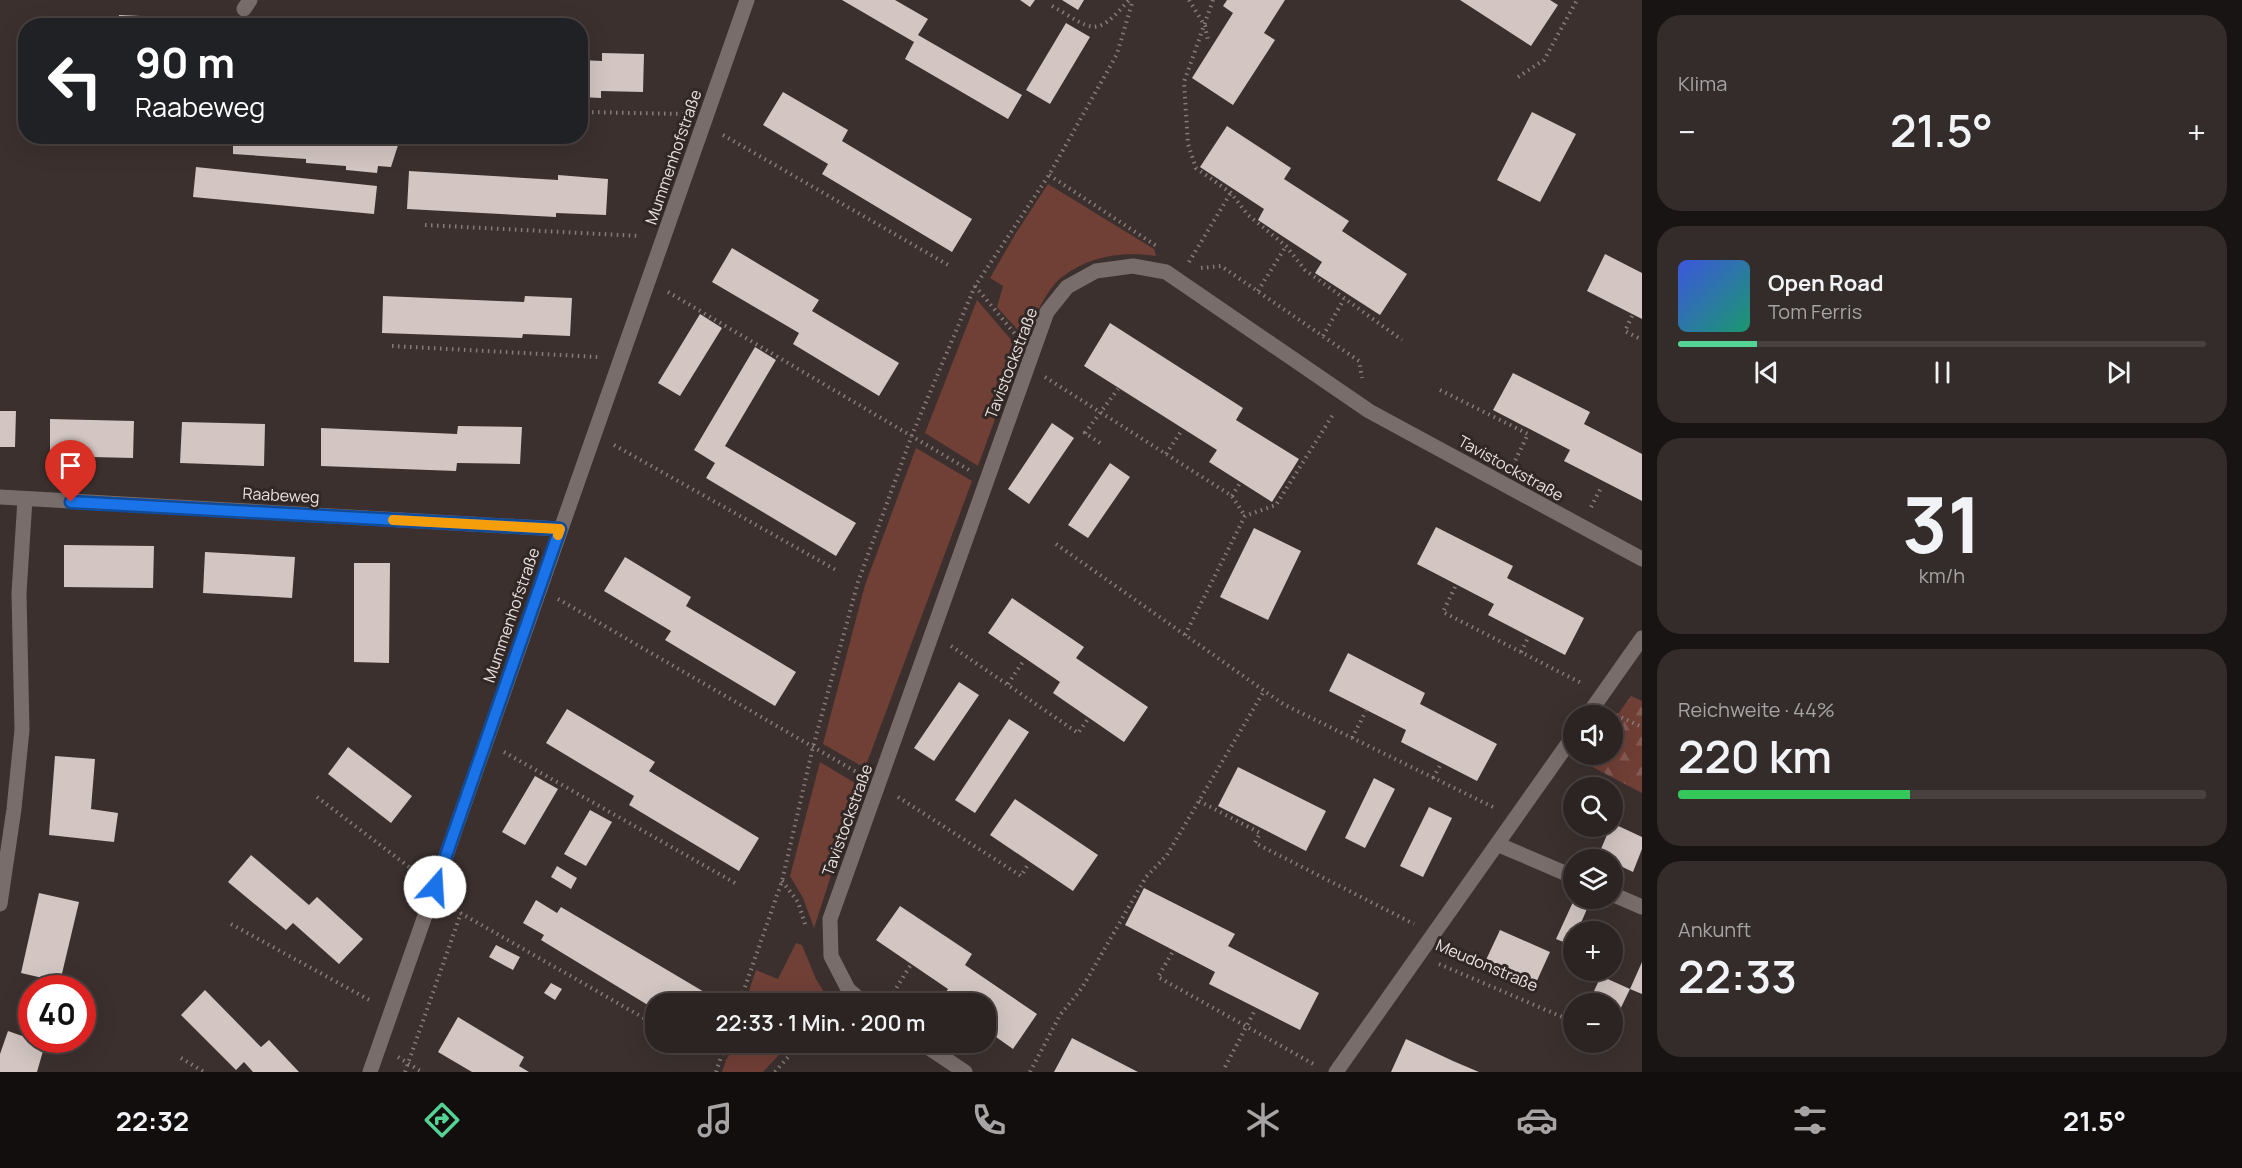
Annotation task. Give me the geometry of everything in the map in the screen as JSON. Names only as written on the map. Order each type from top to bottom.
[{"type":"street","name":"Mummenhofstraße","points":[[370,1072],[747,0]]},
{"type":"street","name":"Tavistockstraße","points":[[853,993],[848,989],[831,956],[830,919],[1047,312],[1067,287],[1096,271],[1133,266],[1166,272],[1369,411],[1642,559]]},
{"type":"street","name":"Raabeweg","points":[[0,498],[560,529]]},
{"type":"street","points":[[0,904],[14,809],[22,730],[19,593],[25,499]]},
{"type":"street","points":[[1595,705],[1642,638]]},
{"type":"street","name":"Meudonstraße","points":[[1336,1072],[1563,751]]},
{"type":"street","points":[[1497,844],[1563,872]]},
{"type":"street","points":[[1623,899],[1642,907]]},
{"type":"street","points":[[936,1053],[965,1072]]},
{"type":"path","points":[[1052,6],[1089,27],[1102,26],[1111,21],[1131,0]]},
{"type":"path","points":[[743,993],[782,880],[813,747],[858,582],[912,435],[975,286],[1049,175],[1118,54],[1131,0]]},
{"type":"path","points":[[1189,0],[1205,26],[1208,41]]},
{"type":"path","points":[[1213,0],[1184,82],[1188,144],[1196,168],[1231,193],[1248,215],[1286,246],[1305,270],[1402,340]]},
{"type":"path","points":[[1518,77],[1544,60],[1576,0]]},
{"type":"path","points":[[588,112],[706,119],[950,266]]},
{"type":"path","points":[[1049,175],[1157,246],[1166,272],[1221,266],[1359,361],[1369,411]]},
{"type":"path","points":[[1184,270],[1231,193]]},
{"type":"path","points":[[425,225],[664,238]]},
{"type":"path","points":[[1258,291],[1286,246]]},
{"type":"path","points":[[650,281],[987,480]]},
{"type":"path","points":[[975,286],[1029,360],[1100,412],[1232,496],[1245,516]]},
{"type":"path","points":[[1323,336],[1344,299]]},
{"type":"path","points":[[1632,316],[1625,331],[1642,340]]},
{"type":"path","points":[[392,346],[622,358]]},
{"type":"path","points":[[1100,443],[1085,433],[1118,389]]},
{"type":"path","points":[[1440,390],[1528,434],[1503,484]]},
{"type":"path","points":[[1185,635],[1245,516],[1276,505],[1345,395]]},
{"type":"path","points":[[1166,454],[1182,430]]},
{"type":"path","points":[[594,434],[836,570]]},
{"type":"path","points":[[1232,496],[1240,483]]},
{"type":"path","points":[[1056,544],[1283,704],[1516,818]]},
{"type":"path","points":[[1455,587],[1443,612],[1521,652],[1595,705]]},
{"type":"path","points":[[539,589],[879,785],[1021,876],[1029,863]]},
{"type":"path","points":[[933,633],[1078,733],[1088,719]]},
{"type":"path","points":[[1521,652],[1528,638]]},
{"type":"path","points":[[1008,684],[1024,660]]},
{"type":"path","points":[[1030,1072],[1060,1015],[1082,988],[1146,877],[1167,855],[1264,691]]},
{"type":"path","points":[[1352,738],[1366,711]]},
{"type":"path","points":[[1623,719],[1642,728]]},
{"type":"path","points":[[486,741],[735,883]]},
{"type":"path","points":[[1433,778],[1441,764]]},
{"type":"path","points":[[317,797],[461,913],[645,1019]]},
{"type":"path","points":[[1199,801],[1260,833],[1255,843],[1434,934]]},
{"type":"path","points":[[782,880],[798,903],[807,931]]},
{"type":"path","points":[[405,1072],[461,913]]},
{"type":"path","points":[[231,924],[391,1012]]},
{"type":"path","points":[[1172,953],[1158,977],[1318,1066]]},
{"type":"path","name":"Meudonstraße","points":[[1419,955],[1563,1017]]},
{"type":"path","points":[[893,993],[910,966]]},
{"type":"path","points":[[1225,1067],[1255,1010]]},
{"type":"path","points":[[716,1072],[722,1053]]},
{"type":"path","points":[[775,1072],[791,1053]]},
{"type":"path","points":[[181,1058],[204,1072]]},
{"type":"green space","points":[[1048,184],[1154,249],[1156,256],[1131,254],[1106,257],[1072,270],[1050,290],[1025,338],[997,307],[1003,286],[990,278]]},
{"type":"green space","points":[[977,300],[1020,350],[978,466],[925,433]]},
{"type":"green space","points":[[916,448],[972,481],[865,768],[823,744],[865,585]]},
{"type":"green space","points":[[1631,696],[1642,701],[1642,793],[1623,783],[1623,777],[1612,777],[1589,765],[1623,765],[1623,707]]},
{"type":"green space","points":[[820,762],[860,786],[814,928],[803,898],[790,876]]},
{"type":"green space","points":[[796,943],[802,945],[825,993],[748,993],[756,970],[778,979]]},
{"type":"green space","points":[[731,1053],[781,1053],[763,1072],[722,1072]]},
{"type":"building","points":[[842,0],[895,0],[928,19],[918,35],[1022,95],[1008,119],[905,59],[914,42]]},
{"type":"building","points":[[1020,0],[1035,0],[1030,7]]},
{"type":"building","points":[[1062,0],[1084,0],[1078,10]]},
{"type":"building","points":[[1227,0],[1285,0],[1264,33],[1275,40],[1233,105],[1192,78],[1233,13],[1223,6]]},
{"type":"building","points":[[1460,0],[1550,0],[1558,5],[1531,46]]},
{"type":"building","points":[[119,15],[185,18],[119,18]]},
{"type":"building","points":[[1066,23],[1090,37],[1050,104],[1026,90]]},
{"type":"building","points":[[602,53],[644,54],[643,92],[601,91],[601,98],[588,97],[588,60],[602,61]]},
{"type":"building","points":[[783,92],[848,130],[842,141],[972,219],[952,252],[822,174],[828,164],[763,125]]},
{"type":"building","points":[[1532,112],[1576,134],[1540,202],[1497,180]]},
{"type":"building","points":[[1227,126],[1291,168],[1284,179],[1349,221],[1342,231],[1407,274],[1380,315],[1315,273],[1322,262],[1258,220],[1264,209],[1200,167]]},
{"type":"building","points":[[233,144],[398,144],[391,167],[378,166],[377,173],[346,170],[346,166],[306,163],[306,159],[233,154]]},
{"type":"building","points":[[196,167],[377,186],[374,214],[193,197]]},
{"type":"building","points":[[409,171],[558,180],[558,175],[608,179],[606,215],[556,213],[556,217],[407,209]]},
{"type":"building","points":[[732,248],[819,300],[812,311],[899,363],[879,396],[793,344],[799,333],[712,282]]},
{"type":"building","points":[[1605,254],[1642,273],[1642,319],[1587,291]]},
{"type":"building","points":[[383,296],[524,302],[525,296],[572,298],[570,336],[523,334],[522,338],[382,333]]},
{"type":"building","points":[[700,314],[722,328],[680,396],[658,383]]},
{"type":"building","points":[[1110,323],[1243,408],[1236,420],[1299,459],[1272,502],[1209,462],[1217,450],[1084,366]]},
{"type":"building","points":[[755,347],[776,360],[725,446],[856,523],[836,556],[706,478],[715,463],[694,450]]},
{"type":"building","points":[[1513,373],[1590,412],[1584,424],[1642,454],[1642,501],[1564,461],[1570,450],[1493,410]]},
{"type":"building","points":[[0,411],[16,411],[15,447],[0,447]]},
{"type":"building","points":[[50,419],[134,421],[133,458],[50,456]]},
{"type":"building","points":[[182,422],[265,424],[264,466],[180,463]]},
{"type":"building","points":[[1052,423],[1074,438],[1029,504],[1008,489]]},
{"type":"building","points":[[458,426],[522,427],[520,464],[457,463],[456,471],[321,466],[321,428],[457,434]]},
{"type":"building","points":[[1110,463],[1130,477],[1088,538],[1068,525]]},
{"type":"building","points":[[1436,527],[1513,566],[1507,578],[1584,618],[1565,655],[1488,615],[1494,604],[1417,564]]},
{"type":"building","points":[[1254,528],[1301,551],[1268,620],[1220,597]]},
{"type":"building","points":[[64,545],[154,546],[153,588],[64,587]]},
{"type":"building","points":[[205,552],[295,557],[292,598],[203,593]]},
{"type":"building","points":[[625,557],[691,597],[686,606],[796,672],[775,706],[665,640],[671,631],[604,591]]},
{"type":"building","points":[[354,563],[390,563],[389,663],[354,662]]},
{"type":"building","points":[[1012,598],[1084,647],[1076,658],[1148,707],[1124,742],[1053,693],[1060,682],[988,633]]},
{"type":"building","points":[[1348,653],[1425,693],[1420,704],[1497,744],[1477,781],[1401,742],[1406,730],[1329,691]]},
{"type":"building","points":[[959,682],[979,695],[934,761],[914,748]]},
{"type":"building","points":[[567,709],[655,762],[649,771],[759,838],[739,871],[629,805],[634,796],[546,743]]},
{"type":"building","points":[[1009,719],[1029,732],[975,813],[955,800]]},
{"type":"building","points":[[348,747],[412,796],[391,823],[328,774]]},
{"type":"building","points":[[55,756],[95,759],[91,809],[118,813],[114,842],[49,835]]},
{"type":"building","points":[[1238,767],[1326,811],[1306,851],[1218,806]]},
{"type":"building","points":[[535,776],[558,789],[525,845],[502,832]]},
{"type":"building","points":[[1374,778],[1395,789],[1365,848],[1345,838]]},
{"type":"building","points":[[1015,799],[1098,855],[1073,891],[990,835]]},
{"type":"building","points":[[1429,807],[1452,818],[1423,877],[1400,866]]},
{"type":"building","points":[[590,810],[612,822],[586,866],[564,854]]},
{"type":"building","points":[[1623,828],[1642,837],[1642,849],[1633,872],[1623,867],[1623,849],[1601,849],[1606,837],[1623,837]]},
{"type":"building","points":[[251,855],[309,905],[317,897],[363,939],[339,964],[293,923],[286,930],[228,882]]},
{"type":"building","points":[[557,866],[577,878],[571,889],[551,877]]},
{"type":"building","points":[[1144,888],[1235,934],[1228,946],[1319,993],[1300,1030],[1209,984],[1215,972],[1125,925]]},
{"type":"building","points":[[39,893],[79,902],[62,975],[21,973]]},
{"type":"building","points":[[536,900],[557,913],[561,907],[706,993],[645,993],[645,1003],[541,940],[544,935],[523,923]]},
{"type":"building","points":[[900,906],[972,954],[965,965],[1037,1014],[1013,1049],[996,1037],[996,993],[945,993],[948,989],[876,940]]},
{"type":"building","points":[[1570,909],[1587,909],[1582,921],[1564,921]]},
{"type":"building","points":[[1563,924],[1563,942],[1556,939]]},
{"type":"building","points":[[1500,930],[1550,952],[1535,985],[1485,962]]},
{"type":"building","points":[[496,945],[520,957],[513,970],[489,957]]},
{"type":"building","points":[[1642,962],[1642,994],[1630,989]]},
{"type":"building","points":[[1599,981],[1612,981],[1630,989],[1623,1003],[1623,993],[1593,993]]},
{"type":"building","points":[[551,983],[562,989],[555,1000],[544,993]]},
{"type":"building","points":[[205,990],[261,1047],[269,1040],[299,1072],[253,1072],[244,1062],[236,1070],[181,1015]]},
{"type":"building","points":[[458,1017],[524,1057],[519,1066],[529,1072],[472,1072],[438,1052]]},
{"type":"building","points":[[8,1031],[18,1035],[18,1053],[42,1053],[37,1072],[0,1072],[0,1054]]},
{"type":"building","points":[[1072,1038],[1138,1072],[1054,1072]]},
{"type":"building","points":[[1406,1039],[1453,1061],[1479,1072],[1391,1072]]},
{"type":"slow traffic","points":[[393,520],[560,529],[558,535]]},
{"type":"route","points":[[71,502],[560,529],[435,887]]}]
